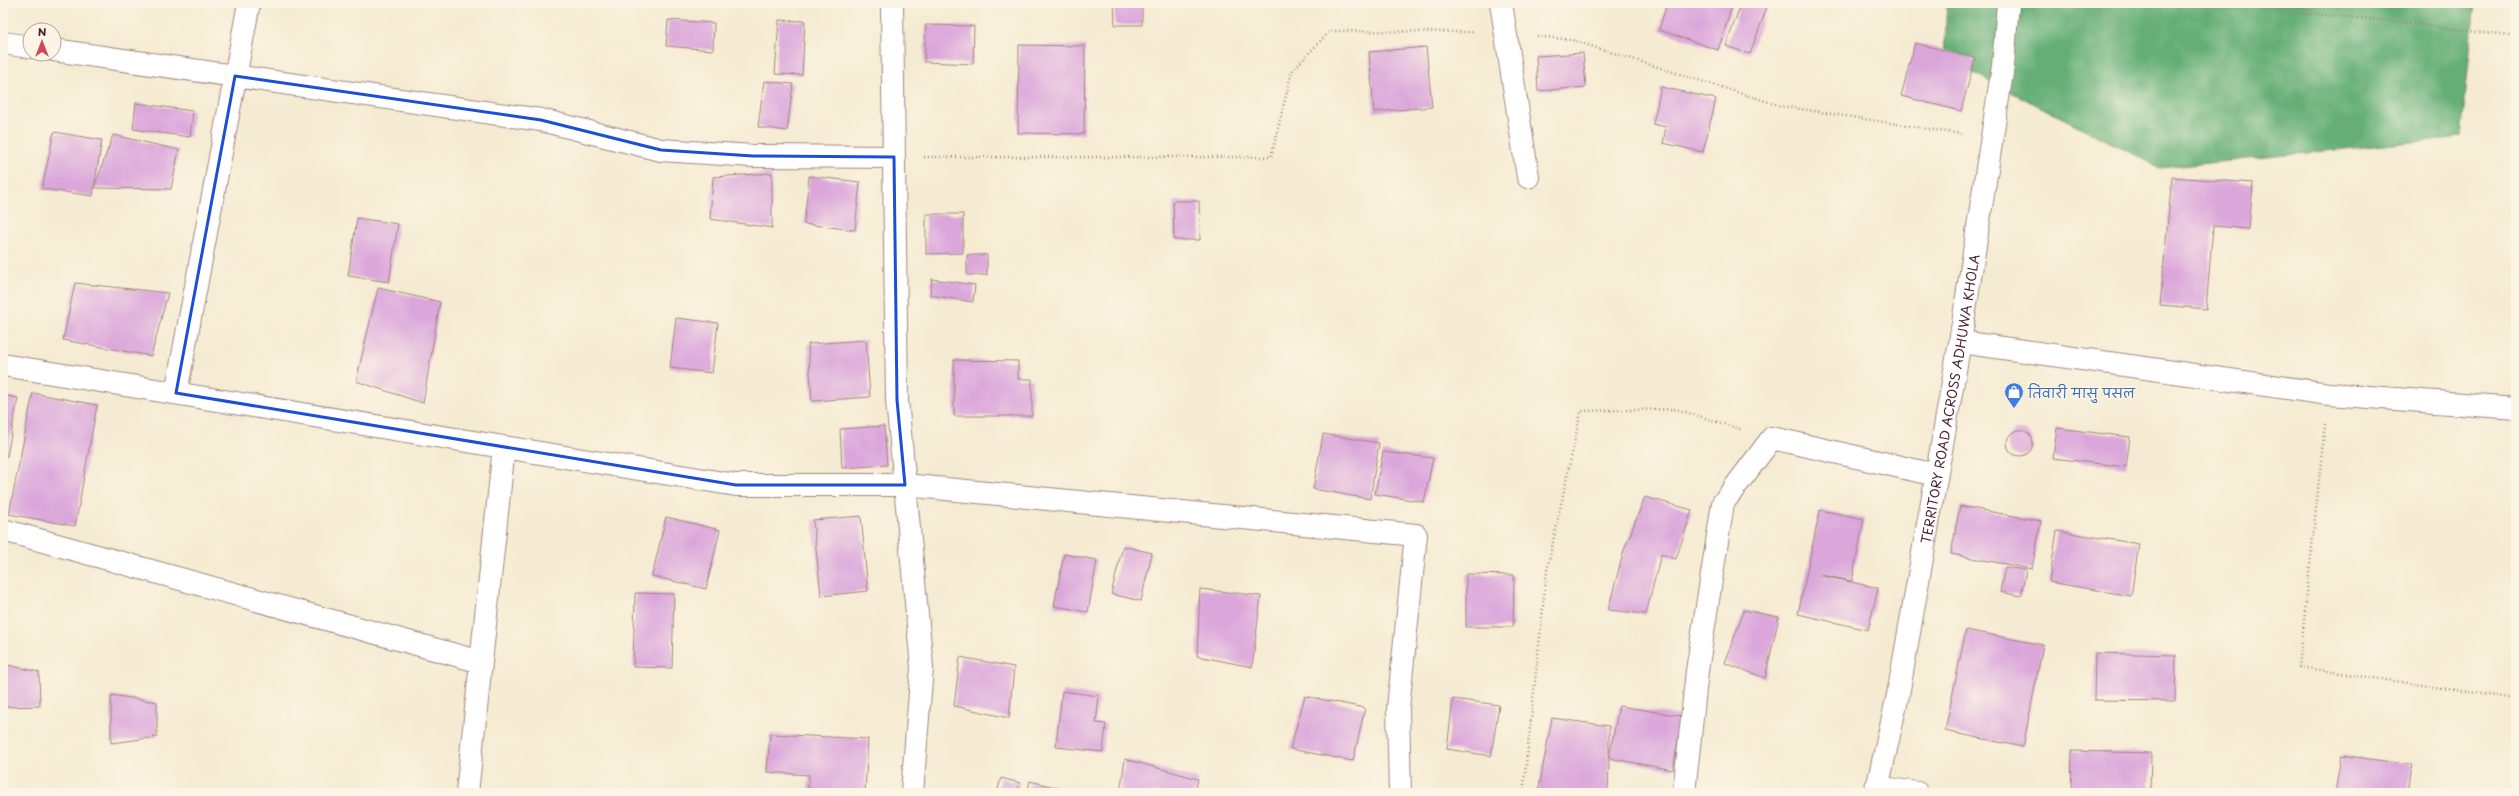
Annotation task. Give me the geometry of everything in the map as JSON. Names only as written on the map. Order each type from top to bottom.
[{"type":"street","points":[[176,393],[249,3]]},
{"type":"street","points":[[892,3],[897,400],[922,666],[912,793]]},
{"type":"street","points":[[1501,3],[1528,176]]},
{"type":"street","name":"TERRITORY ROAD ACROSS ADHUWA KHOLA","points":[[1876,790],[1898,695],[1960,342],[2003,66],[2008,3]]},
{"type":"street","points":[[3,43],[22,46]]},
{"type":"street","points":[[62,51],[541,120],[661,150],[753,156],[894,157]]},
{"type":"street","points":[[1960,342],[2329,394],[2516,408]]},
{"type":"street","points":[[3,365],[736,485],[904,485],[1416,534],[1398,708],[1400,793]]},
{"type":"street","points":[[1684,793],[1697,671],[1724,503],[1772,438],[1936,475]]},
{"type":"street","points":[[467,793],[504,447]]},
{"type":"street","points":[[3,530],[481,662]]},
{"type":"street","points":[[1876,790],[1917,793]]},
{"type":"path","points":[[2186,3],[2393,21],[2516,38]]},
{"type":"path","points":[[894,157],[1271,157],[1292,71],[1330,31],[1506,32],[1572,40],[1781,106],[1991,139]]},
{"type":"path","points":[[2329,394],[2299,667],[2516,699]]},
{"type":"path","points":[[1523,793],[1547,570],[1581,411],[1676,409],[1772,438]]},
{"type":"highlighted area","points":[[235,76],[541,120],[661,150],[753,156],[894,157],[897,400],[905,485],[736,485],[176,393]]},
{"type":"green space","points":[[1947,3],[2475,3],[2461,137],[2161,168],[1944,58]]},
{"type":"building","points":[[1114,3],[1142,3],[1142,25],[1115,25]]},
{"type":"building","points":[[1667,3],[1733,3],[1718,50],[1659,30]]},
{"type":"building","points":[[1741,3],[1754,3],[1767,7],[1750,54],[1726,46]]},
{"type":"building","points":[[668,20],[714,23],[713,50],[666,46]]},
{"type":"building","points":[[779,20],[805,21],[802,75],[775,74]]},
{"type":"building","points":[[926,25],[974,26],[973,64],[924,62]]},
{"type":"building","points":[[1915,43],[1975,58],[1961,111],[1901,96]]},
{"type":"building","points":[[1019,45],[1085,46],[1084,134],[1018,133]]},
{"type":"building","points":[[1426,47],[1432,107],[1374,112],[1369,52]]},
{"type":"building","points":[[1583,53],[1586,87],[1538,91],[1536,56]]},
{"type":"building","points":[[764,81],[793,84],[787,131],[758,127]]},
{"type":"building","points":[[1661,87],[1716,99],[1703,152],[1663,143],[1666,127],[1653,124]]},
{"type":"building","points":[[136,103],[193,111],[190,137],[133,129]]},
{"type":"building","points":[[54,132],[102,140],[93,196],[42,189]]},
{"type":"building","points":[[113,135],[179,150],[171,189],[94,188]]},
{"type":"building","points":[[772,173],[772,228],[710,219],[713,177]]},
{"type":"building","points":[[809,176],[860,182],[855,230],[804,224]]},
{"type":"building","points":[[2172,177],[2253,183],[2249,229],[2213,226],[2206,309],[2160,305]]},
{"type":"building","points":[[1173,201],[1199,201],[1200,240],[1174,240]]},
{"type":"building","points":[[926,214],[963,214],[963,253],[926,254]]},
{"type":"building","points":[[357,218],[398,224],[389,282],[348,276]]},
{"type":"building","points":[[967,255],[987,255],[987,275],[967,275]]},
{"type":"building","points":[[932,279],[975,285],[973,302],[930,295]]},
{"type":"building","points":[[75,283],[168,293],[151,356],[63,340]]},
{"type":"building","points":[[378,288],[440,302],[423,403],[356,381]]},
{"type":"building","points":[[676,318],[718,323],[712,373],[670,368]]},
{"type":"building","points":[[866,340],[870,397],[812,401],[808,344]]},
{"type":"building","points":[[954,360],[1018,361],[1018,379],[1032,379],[1032,416],[954,416]]},
{"type":"building","points":[[33,393],[97,405],[75,526],[9,514]]},
{"type":"building","points":[[3,395],[18,398],[7,456],[3,455]]},
{"type":"building","points":[[884,426],[887,465],[842,468],[840,429]]},
{"type":"building","points":[[2057,428],[2130,437],[2126,467],[2053,458]]},
{"type":"building","points":[[2020,430],[2029,434],[2033,443],[2029,452],[2020,456],[2011,452],[2007,443],[2011,434]]},
{"type":"building","points":[[1323,434],[1379,443],[1370,499],[1313,489]]},
{"type":"building","points":[[1383,452],[1433,458],[1424,502],[1375,494]]},
{"type":"building","points":[[1645,497],[1692,510],[1676,559],[1661,554],[1646,614],[1608,610],[1624,550]]},
{"type":"building","points":[[1960,506],[2041,521],[2032,569],[1951,554]]},
{"type":"building","points":[[1820,510],[1864,519],[1852,581],[1820,575],[1878,588],[1868,630],[1798,614]]},
{"type":"building","points":[[861,516],[868,591],[821,596],[813,520]]},
{"type":"building","points":[[666,517],[720,530],[706,589],[652,576]]},
{"type":"building","points":[[2057,531],[2139,544],[2131,596],[2049,582]]},
{"type":"building","points":[[1123,546],[1152,553],[1141,601],[1111,594]]},
{"type":"building","points":[[1064,554],[1097,560],[1088,612],[1054,606]]},
{"type":"building","points":[[2005,567],[2026,570],[2021,596],[2000,592]]},
{"type":"building","points":[[1466,574],[1514,575],[1513,627],[1466,627]]},
{"type":"building","points":[[1200,589],[1261,596],[1252,667],[1197,656]]},
{"type":"building","points":[[635,593],[674,594],[672,668],[633,667]]},
{"type":"building","points":[[1744,610],[1779,617],[1765,678],[1725,663]]},
{"type":"building","points":[[1966,630],[2043,645],[2023,747],[1945,731]]},
{"type":"building","points":[[2095,653],[2176,655],[2175,701],[2094,700]]},
{"type":"building","points":[[960,657],[1014,667],[1009,718],[954,706]]},
{"type":"building","points":[[3,664],[39,672],[40,706],[3,707]]},
{"type":"building","points":[[1062,691],[1099,696],[1096,723],[1106,724],[1103,752],[1056,747]]},
{"type":"building","points":[[111,695],[157,702],[157,737],[111,743]]},
{"type":"building","points":[[1305,696],[1365,708],[1353,761],[1290,749]]},
{"type":"building","points":[[1453,699],[1499,705],[1491,756],[1447,749]]},
{"type":"building","points":[[1619,706],[1682,716],[1673,770],[1609,758]]},
{"type":"building","points":[[1552,718],[1609,726],[1608,793],[1538,793]]},
{"type":"building","points":[[770,734],[868,739],[865,793],[808,793],[809,775],[767,772]]},
{"type":"building","points":[[2072,751],[2151,753],[2150,793],[2071,793]]},
{"type":"building","points":[[2341,755],[2412,765],[2408,793],[2335,793]]},
{"type":"building","points":[[1125,759],[1198,779],[1195,793],[1120,793]]},
{"type":"building","points":[[1001,778],[1020,783],[1017,793],[997,793]]},
{"type":"building","points":[[1030,781],[1075,792],[1075,793],[1027,793]]},
{"type":"building","points":[[2512,784],[2516,784],[2516,793],[2511,793]]},
{"type":"place","name":"तिवारी मासु पसल","points":[[2014,409]]}]
